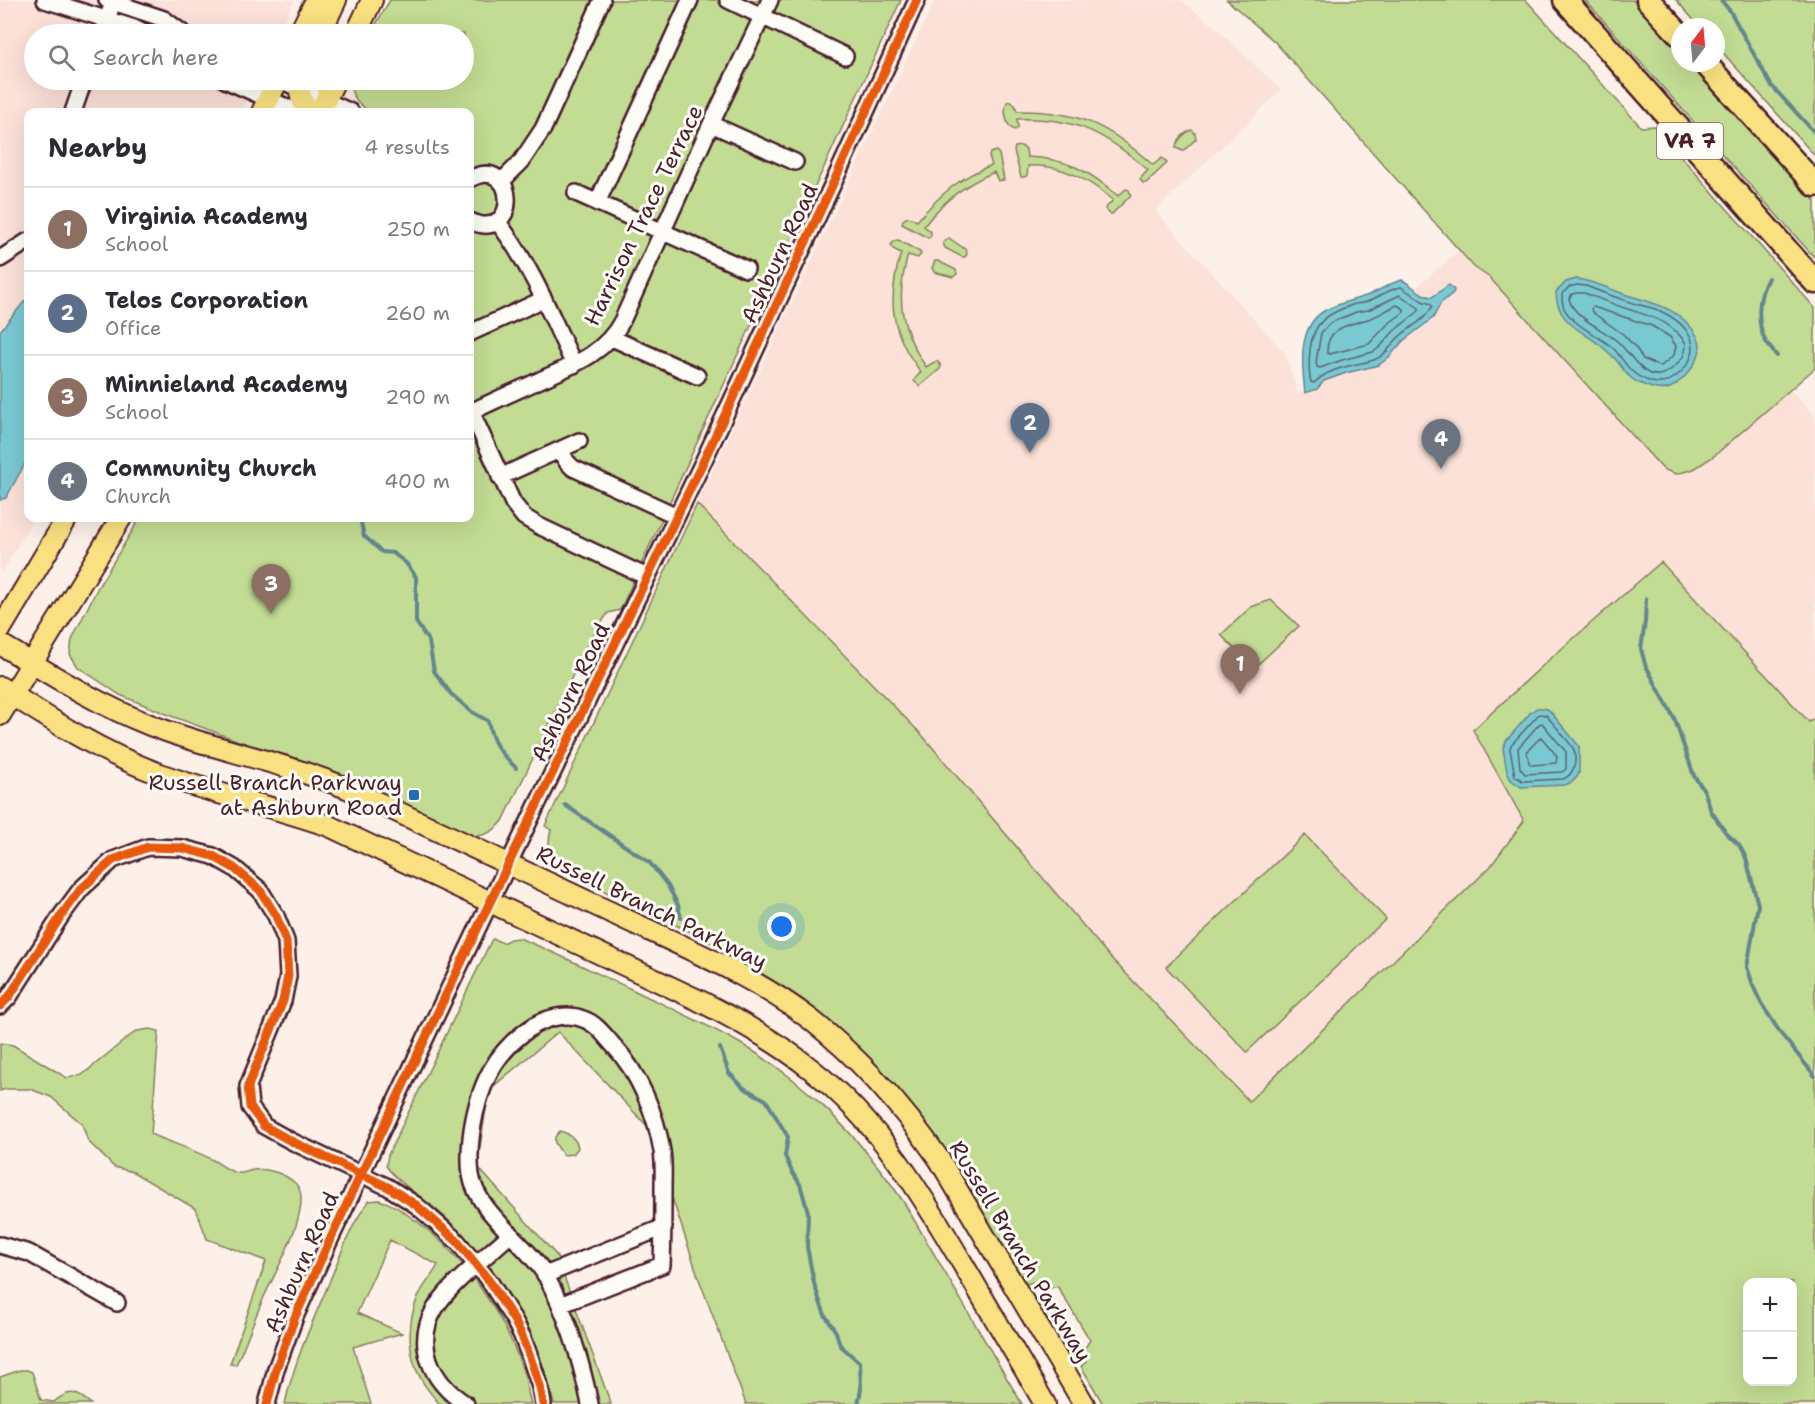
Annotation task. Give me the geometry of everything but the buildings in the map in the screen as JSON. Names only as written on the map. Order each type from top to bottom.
[{"type":"highway","name":"VA 7","points":[[1564,0],[1815,282]]},
{"type":"highway","points":[[1648,0],[1671,25]]},
{"type":"highway","name":"VA 7","points":[[1713,72],[1815,185]]},
{"type":"main road","points":[[304,24],[316,0]]},
{"type":"main road","points":[[325,24],[336,0]]},
{"type":"main road","points":[[361,24],[372,0]]},
{"type":"main road","points":[[265,106],[274,90]]},
{"type":"main road","points":[[301,90],[302,103],[306,108]]},
{"type":"main road","points":[[323,106],[330,90]]},
{"type":"main road","points":[[0,630],[65,522]]},
{"type":"main road","points":[[0,715],[6,691],[33,664],[119,522]]},
{"type":"main road","name":"Russell Branch Parkway","points":[[0,644],[111,707],[148,724],[185,738],[299,771],[347,788],[736,973],[809,1018],[852,1054],[891,1095],[939,1159],[1084,1404]]},
{"type":"main road","points":[[6,691],[76,736],[158,774],[294,813],[329,826],[707,1004],[753,1029],[813,1070],[842,1096],[902,1164],[1045,1404]]},
{"type":"street","points":[[45,0],[122,24]]},
{"type":"street","points":[[501,182],[521,162],[543,129],[602,0]]},
{"type":"street","points":[[597,203],[690,0]]},
{"type":"street","points":[[728,0],[761,18],[845,56]]},
{"type":"street","name":"Harrison Trace Terrace","points":[[474,408],[574,365],[597,352],[612,338],[622,321],[770,0]]},
{"type":"street","name":"Ashburn Road","points":[[267,1404],[276,1369],[295,1317],[508,864],[677,516],[917,0]]},
{"type":"street","points":[[105,24],[112,1],[164,19],[171,24]]},
{"type":"street","points":[[74,108],[80,90]]},
{"type":"street","points":[[240,90],[265,106]]},
{"type":"street","points":[[306,90],[323,106]]},
{"type":"street","points":[[711,124],[795,162]]},
{"type":"street","points":[[474,177],[484,175],[496,178],[507,192],[508,204],[497,221],[482,225],[474,222]]},
{"type":"street","points":[[576,193],[746,270]]},
{"type":"street","points":[[497,221],[520,253],[574,365]]},
{"type":"street","points":[[0,259],[24,244]]},
{"type":"street","points":[[474,331],[544,299]]},
{"type":"street","points":[[612,338],[696,376]]},
{"type":"street","points":[[474,419],[513,504],[531,522],[647,577]]},
{"type":"street","points":[[500,477],[579,441]]},
{"type":"street","points":[[560,450],[573,468],[677,516]]},
{"type":"street","points":[[0,1006],[9,997],[81,889],[113,860],[148,847],[182,848],[213,856],[234,868],[260,890],[276,916],[286,941],[288,976],[283,1001],[248,1086],[250,1107],[264,1126],[388,1186],[416,1205],[457,1241],[502,1300],[522,1336],[540,1387],[542,1404]]},
{"type":"street","points":[[560,1305],[662,1265],[664,1227],[662,1151],[645,1095],[618,1050],[596,1026],[583,1018],[562,1016],[541,1022],[517,1039],[487,1076],[477,1104],[470,1155],[471,1176],[476,1192],[486,1207],[545,1275],[576,1344],[590,1404]]},
{"type":"street","points":[[545,1275],[664,1227]]},
{"type":"street","points":[[466,1404],[456,1398],[436,1377],[427,1354],[426,1337],[429,1321],[436,1305],[446,1292],[511,1234]]},
{"type":"street","points":[[0,1245],[29,1253],[117,1303]]},
{"type":"shaded area","points":[[0,0],[294,0],[283,24],[24,24],[24,90],[252,90],[244,108],[24,108],[24,522],[31,522],[6,566],[0,572]]},
{"type":"shaded area","points":[[935,0],[1180,0],[1213,25],[1281,90],[1155,211],[1285,353],[1298,395],[1460,250],[1474,267],[1490,278],[1663,469],[1694,469],[1714,456],[1790,389],[1815,415],[1815,718],[1810,723],[1660,563],[1473,730],[1524,821],[1489,867],[1249,1102],[1109,956],[922,735],[697,504]]},
{"type":"green space","points":[[390,0],[901,0],[620,610],[608,613],[589,641],[503,821],[492,831],[480,836],[470,836],[269,752],[120,695],[78,667],[70,654],[72,639],[98,587],[138,522],[474,522],[474,108],[365,108],[355,99],[351,90],[474,90],[474,24],[376,24]]},
{"type":"green space","points":[[1227,0],[1526,0],[1641,127],[1654,126],[1815,308],[1815,368],[1714,456],[1694,469],[1676,474],[1663,469],[1490,278],[1474,267],[1275,42]]},
{"type":"green space","points":[[1585,0],[1633,0],[1671,42],[1671,72],[1698,72],[1815,201],[1815,258]]},
{"type":"green space","points":[[1676,0],[1815,0],[1815,156],[1725,55],[1725,18],[1692,18]]},
{"type":"green space","points":[[1010,101],[1015,105],[1017,111],[1058,113],[1091,123],[1121,140],[1153,165],[1162,158],[1167,163],[1146,183],[1143,183],[1140,179],[1148,170],[1118,146],[1088,130],[1056,121],[1038,119],[1017,119],[1018,128],[1012,129],[1005,114],[1007,102]]},
{"type":"green space","points":[[1192,130],[1196,139],[1183,151],[1176,148],[1181,137]]},
{"type":"green space","points":[[1021,146],[1026,149],[1027,157],[1066,163],[1087,173],[1118,196],[1126,189],[1131,195],[1110,214],[1105,209],[1113,200],[1074,174],[1052,168],[1028,166],[1027,176],[1021,177],[1014,151],[1015,147]]},
{"type":"green space","points":[[996,151],[999,154],[1004,180],[998,181],[994,172],[955,194],[924,226],[931,232],[928,238],[902,224],[907,218],[917,221],[960,181],[992,165],[989,156],[990,153]]},
{"type":"green space","points":[[949,238],[966,250],[965,257],[945,248],[943,243]]},
{"type":"green space","points":[[898,240],[921,254],[918,258],[908,255],[904,271],[901,300],[906,327],[926,367],[936,361],[941,366],[920,386],[914,380],[921,372],[903,344],[894,316],[894,286],[901,253],[893,249],[891,245]]},
{"type":"green space","points":[[935,261],[956,270],[957,274],[953,277],[934,272],[932,268]]},
{"type":"green space","points":[[697,504],[922,735],[1109,956],[1249,1101],[1490,867],[1524,821],[1473,730],[1661,562],[1809,722],[1815,718],[1815,1404],[1103,1404],[1081,1366],[1086,1362],[1083,1351],[1090,1340],[1057,1286],[1044,1289],[1032,1282],[1024,1285],[935,1137],[895,1086],[854,1044],[760,975],[707,940],[556,868],[559,863],[549,844],[551,830],[545,826]]},
{"type":"green space","points":[[1271,600],[1299,626],[1254,668],[1221,635],[1251,607]]},
{"type":"green space","points":[[1305,835],[1386,919],[1247,1052],[1166,967]]},
{"type":"green space","points":[[519,938],[727,1036],[788,1075],[831,1113],[887,1178],[903,1201],[1022,1404],[746,1404],[699,1279],[649,1128],[558,1032],[489,1090],[477,1166],[556,1255],[611,1404],[554,1404],[533,1338],[497,1277],[467,1240],[438,1210],[399,1180],[386,1166],[388,1155],[491,941],[493,939],[503,943]]},
{"type":"green space","points":[[150,1029],[159,1031],[151,1134],[204,1155],[235,1173],[258,1170],[281,1174],[291,1179],[300,1192],[301,1205],[291,1239],[260,1305],[236,1365],[230,1364],[266,1261],[207,1239],[196,1209],[133,1172],[114,1167],[88,1141],[82,1124],[51,1097],[30,1089],[0,1091],[0,1043],[13,1045],[67,1078],[82,1075],[137,1031]]},
{"type":"green space","points":[[560,1131],[569,1135],[576,1142],[578,1148],[573,1154],[563,1155],[555,1143],[555,1137]]},
{"type":"green space","points":[[379,1200],[390,1204],[419,1223],[451,1252],[481,1288],[514,1348],[531,1404],[440,1404],[438,1402],[424,1385],[416,1370],[411,1349],[410,1328],[418,1297],[438,1265],[390,1240],[357,1313],[402,1333],[353,1347],[371,1404],[285,1404],[304,1343],[346,1241],[369,1201]]},
{"type":"green space","points":[[20,1370],[32,1372],[41,1400],[54,1402],[72,1393],[81,1396],[91,1404],[0,1404],[0,1377]]},
{"type":"water","points":[[1576,279],[1655,304],[1683,319],[1700,343],[1697,358],[1688,373],[1676,384],[1666,389],[1651,387],[1632,379],[1611,355],[1571,324],[1560,311],[1556,292],[1566,282]]},
{"type":"water","points":[[1402,280],[1432,297],[1449,285],[1454,290],[1441,303],[1433,318],[1403,341],[1379,365],[1324,381],[1317,389],[1305,393],[1303,348],[1309,327],[1315,318],[1333,306],[1368,295]]},
{"type":"water","points":[[24,302],[24,465],[6,498],[0,500],[0,331]]},
{"type":"water","points":[[1537,708],[1549,710],[1579,746],[1579,773],[1572,782],[1565,785],[1521,787],[1511,780],[1507,772],[1503,748],[1506,741]]},
{"type":"waterway","points":[[1721,0],[1730,11],[1771,85],[1815,133]]},
{"type":"waterway","points":[[1768,278],[1760,301],[1759,317],[1765,340],[1777,356]]},
{"type":"waterway","points":[[361,522],[364,536],[382,552],[393,553],[406,563],[416,577],[416,622],[429,642],[434,671],[451,694],[472,712],[488,721],[497,747],[516,768]]},
{"type":"waterway","points":[[1646,599],[1641,649],[1645,664],[1675,720],[1694,776],[1704,790],[1711,811],[1726,833],[1739,845],[1746,858],[1758,905],[1747,967],[1754,988],[1781,1034],[1815,1076]]},
{"type":"waterway","points":[[565,805],[650,863],[668,886],[678,905],[681,918]]},
{"type":"waterway","points":[[720,1048],[729,1073],[744,1088],[766,1100],[788,1137],[785,1156],[800,1184],[808,1212],[807,1247],[819,1299],[840,1345],[860,1363],[861,1389],[858,1404]]},
{"type":"cycle path","points":[[267,1404],[276,1369],[295,1317],[328,1244],[490,902],[704,460],[917,0]]},
{"type":"cycle path","points":[[0,1006],[9,997],[81,889],[113,860],[148,847],[182,848],[213,856],[234,868],[260,890],[276,916],[286,941],[288,976],[283,1001],[248,1086],[250,1107],[264,1126],[388,1187],[416,1205],[457,1241],[490,1282],[514,1320],[531,1360],[543,1404]]},
{"type":"place","name":"Telos Corporation","points":[[1030,453]]},
{"type":"place","name":"Community Church","points":[[1441,469]]},
{"type":"place","name":"Minnieland Academy","points":[[271,614]]},
{"type":"place","name":"Virginia Academy","points":[[1240,694]]},
{"type":"place","name":"Russell Branch Parkway at Ashburn Road","points":[[414,795]]}]
